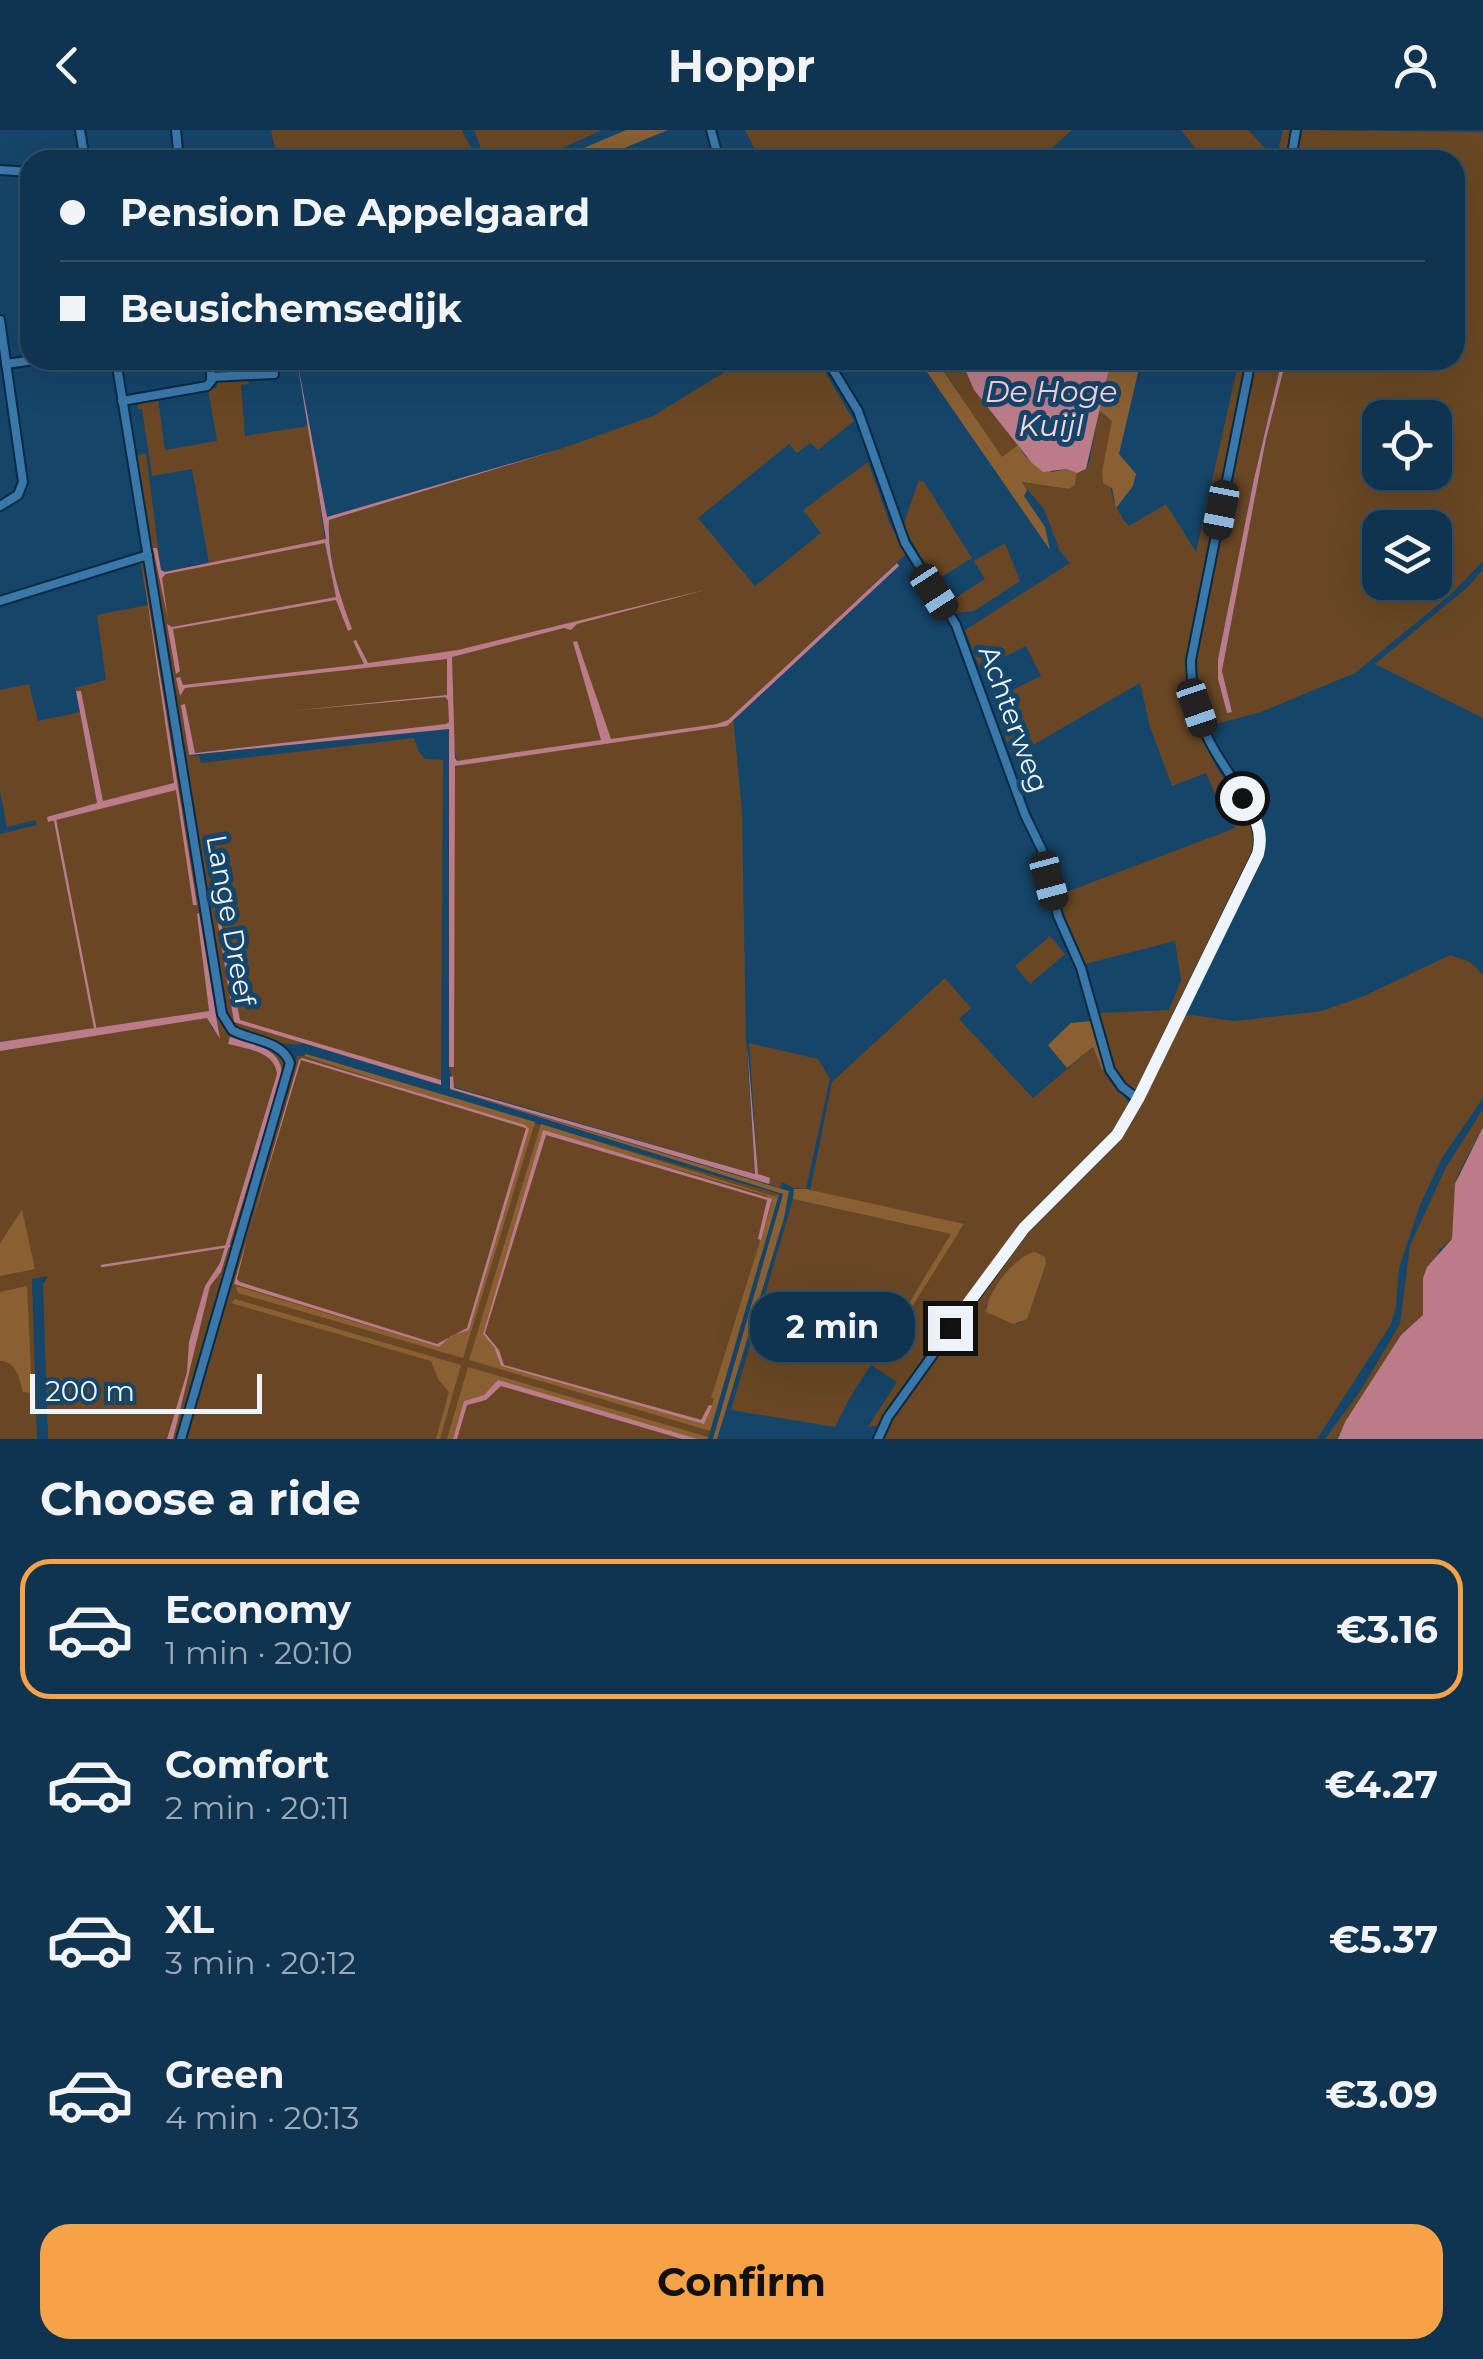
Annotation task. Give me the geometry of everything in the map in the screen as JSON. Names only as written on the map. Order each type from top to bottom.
[{"type":"street","points":[[0,320],[23,482],[18,495],[0,506]]},
{"type":"street","points":[[6,364],[20,362]]},
{"type":"street","name":"Lange Dreef","points":[[117,370],[222,1014],[232,1030],[279,1046],[290,1063],[181,1439]]},
{"type":"street","points":[[122,401],[207,386],[210,370]]},
{"type":"street","name":"Achterweg","points":[[833,370],[858,410],[905,543],[956,625],[1025,815],[1042,850],[1058,916],[1080,968],[1110,1070],[1122,1088],[1138,1099]]},
{"type":"street","points":[[878,1439],[888,1417],[1014,1242],[1117,1135],[1260,844],[1257,820],[1222,767],[1206,734],[1191,680],[1191,660],[1249,370]]},
{"type":"street","points":[[211,377],[274,374]]},
{"type":"street","points":[[0,601],[148,555]]},
{"type":"shaded area","points":[[271,130],[462,130],[472,150],[276,150]]},
{"type":"shaded area","points":[[474,130],[602,130],[558,150],[481,150]]},
{"type":"shaded area","points":[[626,130],[668,130],[619,150],[579,150]]},
{"type":"shaded area","points":[[745,130],[1072,130],[1049,150],[755,150]]},
{"type":"shaded area","points":[[1181,130],[1248,130],[1267,150],[1197,150]]},
{"type":"shaded area","points":[[1283,130],[1292,130],[1289,150],[1278,150]]},
{"type":"shaded area","points":[[1299,130],[1483,132],[1483,561],[1452,593],[1452,510],[1362,510],[1362,600],[1444,600],[1355,673],[1261,712],[1205,727],[1191,670],[1252,370],[1280,370],[1218,659],[1218,679],[1227,713],[1232,711],[1222,671],[1266,439],[1283,370],[1465,370],[1465,150],[1296,150]]},
{"type":"shaded area","points":[[728,370],[824,370],[854,421],[818,450],[810,443],[797,453],[789,444],[698,518],[755,586],[821,533],[803,510],[868,462],[890,524],[906,554],[733,716],[742,811],[746,1039],[755,1174],[454,1087],[449,1067],[453,1067],[451,825],[454,768],[470,760],[457,761],[450,724],[195,753],[182,705],[189,756],[199,756],[201,763],[414,738],[425,759],[443,760],[441,1080],[269,1030],[304,1044],[271,1041],[231,1021],[225,1013],[135,456],[146,453],[163,572],[209,563],[192,469],[152,476],[142,409],[138,409],[137,403],[158,399],[165,450],[217,441],[208,389],[216,388],[218,381],[248,379],[249,384],[241,385],[245,436],[309,426],[326,547],[348,631],[351,628],[332,561],[329,520],[653,416]]},
{"type":"shaded area","points":[[926,370],[943,370],[1002,457],[1018,445],[1026,457],[1052,472],[1066,469],[1077,473],[1075,485],[1069,489],[1022,482],[1027,490],[1024,496],[1045,527],[1050,550]]},
{"type":"shaded area","points":[[943,370],[965,370],[974,390],[1018,445],[1002,458]]},
{"type":"shaded area","points":[[1109,370],[1139,370],[1119,454],[1136,474],[1133,486],[1116,508],[1112,488],[1103,483],[1102,472],[1112,421],[1099,410]]},
{"type":"shaded area","points":[[1237,370],[1247,370],[1189,640],[1188,676],[1205,744],[1248,816],[1258,845],[1139,1090],[1120,1081],[1114,1072],[1098,1013],[1169,1010],[1181,980],[1175,941],[1085,964],[1056,896],[1235,828],[1229,811],[1221,807],[1206,773],[1172,786],[1150,727],[1140,683],[1012,757],[992,700],[1041,676],[1026,646],[980,669],[965,630],[1070,563],[1060,551],[1044,509],[1021,482],[1069,489],[1075,485],[1077,473],[1089,463],[1099,410],[1113,421],[1109,477],[1121,516],[1129,526],[1166,504],[1196,552]]},
{"type":"shaded area","points":[[919,480],[924,482],[972,558],[935,581],[903,526]]},
{"type":"shaded area","points":[[1005,543],[1020,581],[974,611],[956,613],[949,602],[985,579],[974,561]]},
{"type":"shaded area","points":[[145,559],[217,1015],[233,1033],[271,1048],[288,1062],[218,1309],[297,1056],[304,1056],[779,1194],[708,1439],[48,1439],[43,1284],[48,1276],[32,1279],[37,1439],[0,1439],[0,1051],[188,1019],[208,1018],[212,1029],[219,1031],[198,913],[209,1011],[0,1042],[0,834],[37,825],[36,820],[7,827],[0,791],[0,690],[29,684],[38,721],[80,712],[97,803],[48,817],[174,783],[103,802],[81,691],[75,688],[106,680],[97,615],[148,605],[140,560]]},
{"type":"shaded area","points":[[1483,569],[1483,718],[1375,664],[1469,586]]},
{"type":"shaded area","points":[[1050,936],[1065,954],[1030,984],[1015,966]]},
{"type":"shaded area","points":[[1450,955],[1470,962],[1483,975],[1483,1098],[1442,1158],[1420,1205],[1399,1268],[1391,1324],[1317,1439],[883,1439],[898,1408],[1035,1223],[1097,1164],[1123,1133],[1183,1017],[1234,1021],[1322,1011],[1364,996]],"holes":[[[1020,1258],[1046,1264],[1028,1315],[1018,1324],[992,1315],[985,1307]]]},
{"type":"shaded area","points":[[945,978],[971,1008],[959,1019],[1033,1098],[1093,1047],[1102,1070],[1108,1069],[1131,1107],[1116,1131],[1048,1200],[881,1425],[868,1427],[897,1382],[871,1365],[835,1427],[731,1410],[793,1199],[952,1234],[901,1315],[964,1225],[810,1191],[832,1082]]},
{"type":"shaded area","points":[[1091,1021],[1108,1069],[1102,1070],[1093,1047],[1067,1068],[1048,1045],[1071,1023]]},
{"type":"shaded area","points":[[749,1043],[818,1059],[830,1079],[806,1189],[782,1182],[780,1188],[769,1184],[769,1178],[758,1175]]},
{"type":"shaded area","points":[[306,1054],[535,1122],[463,1358],[238,1293],[236,1286],[439,1347],[451,1336],[469,1330],[528,1129]]},
{"type":"shaded area","points":[[450,1089],[789,1191],[717,1439],[713,1439],[783,1194]]},
{"type":"shaded area","points":[[1483,1109],[1483,1127],[1458,1175],[1452,1239],[1439,1250],[1423,1315],[1401,1335],[1338,1439],[1325,1439],[1361,1390],[1400,1324],[1410,1246],[1445,1169]]},
{"type":"shaded area","points":[[541,1124],[776,1197],[779,1194],[710,1431],[469,1360]],"holes":[[[543,1131],[766,1195],[772,1203],[712,1405],[703,1420],[501,1366],[494,1347],[483,1334]]]},
{"type":"shaded area","points":[[794,1189],[964,1224],[905,1318],[901,1316],[951,1234],[793,1199]]},
{"type":"shaded area","points":[[22,1210],[35,1269],[0,1276],[0,1243]]},
{"type":"shaded area","points":[[1035,1252],[1045,1257],[1046,1264],[1027,1319],[1013,1324],[986,1312],[1003,1276],[1019,1260]]},
{"type":"shaded area","points":[[27,1286],[32,1393],[23,1392],[14,1368],[0,1361],[0,1292]]},
{"type":"shaded area","points":[[235,1299],[461,1365],[440,1439],[436,1439],[449,1392],[431,1361],[231,1303]]},
{"type":"shaded area","points":[[468,1367],[708,1437],[698,1439],[499,1381],[484,1395],[464,1401],[453,1439],[447,1439]]},
{"type":"water","points":[[299,370],[327,517],[561,449],[329,520],[332,562],[352,629],[348,631],[336,600],[173,629],[180,671],[176,674],[167,624],[172,627],[336,597],[325,543],[166,574],[162,578],[168,619],[153,548],[157,548],[161,570],[165,572],[326,539]]},
{"type":"water","name":"De Hoge Kuijl","points":[[965,370],[1109,370],[1086,469],[1077,473],[1066,469],[1043,472],[974,390]]},
{"type":"water","points":[[1280,370],[1283,370],[1266,439],[1222,671],[1232,712],[1227,713],[1218,679],[1218,659]]},
{"type":"water","points":[[897,563],[899,566],[727,726],[455,766],[454,1067],[449,1067],[449,729],[189,755],[181,705],[185,704],[195,753],[446,724],[449,722],[445,697],[291,711],[447,695],[447,659],[185,688],[180,696],[176,678],[180,677],[183,685],[364,664],[353,641],[356,640],[368,663],[458,650],[709,589],[577,624],[571,630],[564,628],[452,657],[455,758],[457,761],[601,740],[573,642],[577,641],[611,739],[717,724],[728,720]]},
{"type":"water","points":[[143,570],[197,905],[193,905],[176,790],[48,822],[47,817],[97,803],[76,691],[81,691],[103,801],[174,783]]},
{"type":"water","points":[[216,912],[225,917],[221,922],[240,1020],[441,1080],[441,1085],[234,1022]]},
{"type":"water","points":[[199,913],[220,1039],[207,1018],[0,1051],[0,1042],[209,1011]]},
{"type":"water","points":[[230,1037],[271,1053],[281,1066],[282,1075],[221,1272],[210,1286],[173,1439],[167,1439],[187,1372],[189,1342],[205,1286],[220,1263],[277,1074],[266,1056],[228,1044]]},
{"type":"water","points":[[747,1042],[758,1174],[770,1178],[769,1184],[450,1089],[453,1076],[454,1088],[755,1174]]},
{"type":"water","points":[[302,1058],[525,1125],[529,1129],[469,1330],[454,1335],[467,1328],[526,1128],[301,1060],[250,1229],[299,1060]]},
{"type":"water","points":[[1483,1127],[1483,1439],[1338,1439],[1401,1335],[1423,1315],[1423,1278],[1427,1267],[1452,1239],[1455,1184]]},
{"type":"water","points":[[543,1130],[772,1199],[761,1240],[758,1239],[767,1200],[546,1135],[485,1333],[499,1350],[504,1365],[701,1420],[712,1406],[704,1424],[501,1366],[494,1347],[483,1334]]},
{"type":"water","points":[[247,1238],[237,1279],[240,1282],[437,1344],[450,1337],[439,1347],[234,1284]]},
{"type":"water","points":[[498,1380],[698,1439],[682,1439],[501,1386],[486,1400],[467,1405],[457,1439],[453,1439],[464,1401],[484,1395]]},
{"type":"waterway","points":[[55,820],[95,1027]]},
{"type":"waterway","points":[[102,1266],[229,1246]]},
{"type":"route","points":[[950,1328],[1024,1228],[1117,1135],[1138,1099],[1258,854],[1261,834],[1257,820],[1242,798]]}]
